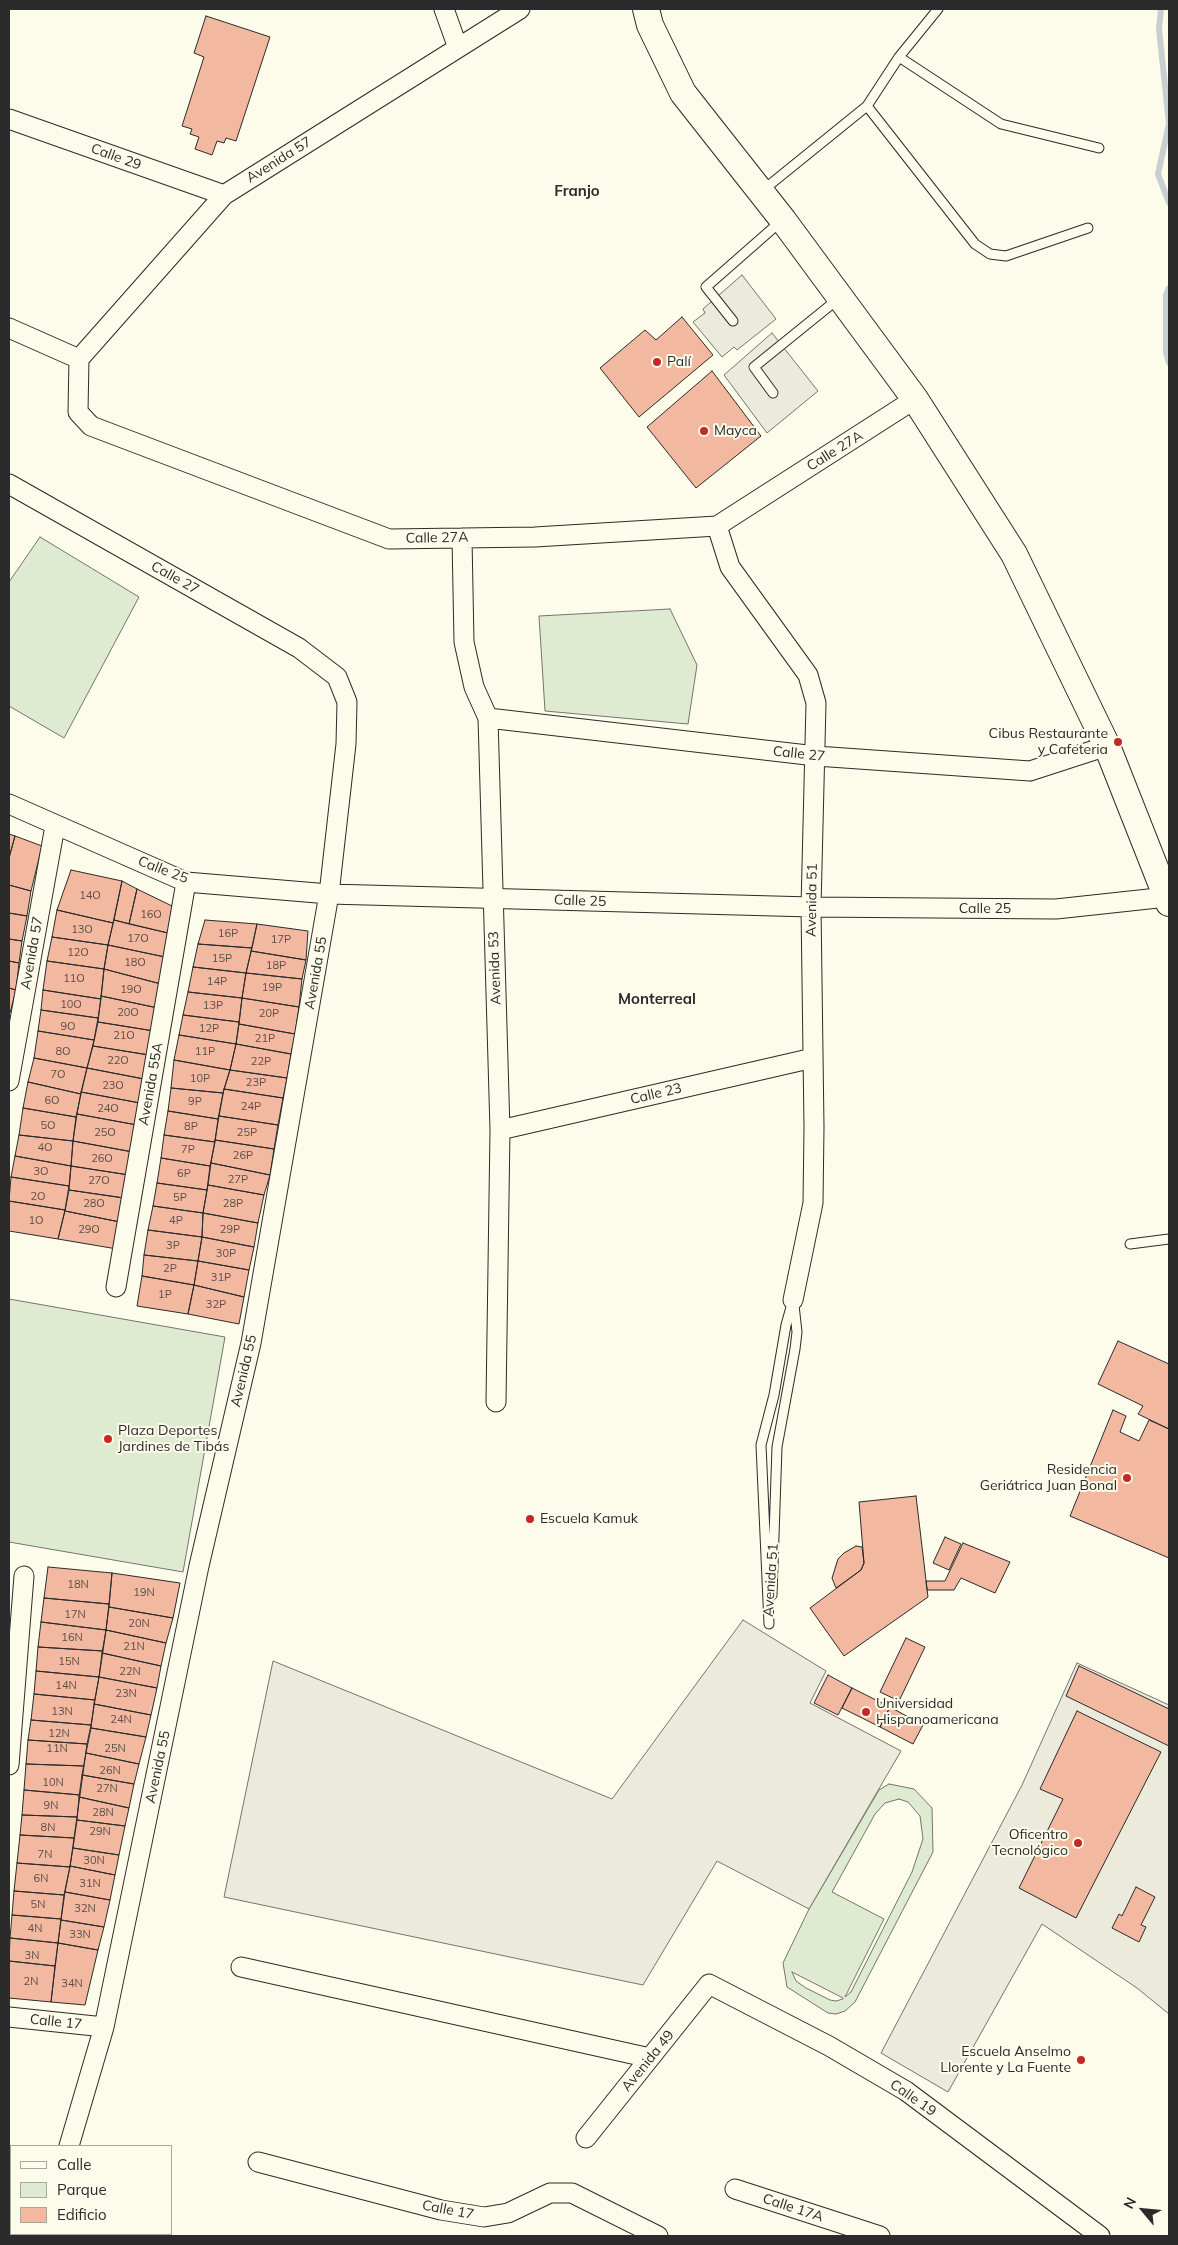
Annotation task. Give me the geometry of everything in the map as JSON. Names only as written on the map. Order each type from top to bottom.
[{"type":"main road","points":[[646,9],[650,25],[683,93],[761,192],[915,400],[1014,554],[1107,746],[1168,900]]},
{"type":"street","points":[[444,9],[458,48]]},
{"type":"street","name":"Avenida 57","points":[[79,359],[224,195],[520,9]]},
{"type":"street","name":"Calle 29","points":[[9,119],[224,195]]},
{"type":"street","points":[[9,328],[79,359]]},
{"type":"street","name":"Calle 27A","points":[[79,359],[76,393],[78,412],[91,426],[389,539],[535,537],[717,526],[915,400]]},
{"type":"street","name":"Calle 27","points":[[9,484],[300,648],[337,677]]},
{"type":"street","name":"Avenida 51","points":[[717,526],[730,567],[808,675],[816,703],[811,908],[813,1203],[794,1300]]},
{"type":"street","name":"Avenida 53","points":[[462,538],[464,642],[474,687],[488,718],[500,1130],[496,1402]]},
{"type":"street","name":"Avenida 55","points":[[69,2145],[104,2028],[199,1566],[251,1343],[329,894],[346,744],[347,702],[337,677]]},
{"type":"street","name":"Calle 27","points":[[488,718],[816,756],[1030,771],[1107,746]]},
{"type":"street","name":"Calle 25","points":[[9,804],[55,826],[186,882],[329,894],[811,908],[1056,909],[1168,900]]},
{"type":"street","name":"Avenida 57","points":[[9,1081],[55,826]]},
{"type":"street","name":"Avenida 55A","points":[[116,1287],[186,882]]},
{"type":"street","name":"Calle 23","points":[[500,1130],[813,1058]]},
{"type":"street","points":[[9,1765],[24,1576]]},
{"type":"street","points":[[241,1967],[650,2058]]},
{"type":"street","name":"Avenida 49","points":[[586,2138],[709,1984]]},
{"type":"street","name":"Calle 19","points":[[709,1984],[829,2046],[906,2091],[1100,2236]]},
{"type":"street","name":"Calle 17","points":[[9,2017],[104,2028]]},
{"type":"street","name":"Calle 17","points":[[258,2162],[441,2210],[484,2217],[508,2213],[550,2193],[572,2192],[634,2232],[658,2236]]},
{"type":"street","name":"Calle 17A","points":[[735,2189],[880,2236]]},
{"type":"lane","points":[[761,192],[867,106],[899,57],[938,9]]},
{"type":"lane","points":[[899,57],[1001,124],[1099,148]]},
{"type":"lane","points":[[867,106],[975,244],[990,254],[1006,256],[1088,228]]},
{"type":"lane","points":[[732,321],[706,286],[782,220]]},
{"type":"lane","points":[[773,392],[754,368],[840,297]]},
{"type":"lane","points":[[1130,1244],[1169,1239]]},
{"type":"lane","name":"Avenida 51","points":[[794,1300],[797,1332],[791,1379],[777,1447],[769,1624],[761,1445],[786,1325],[794,1300]]},
{"type":"lane","points":[[776,1376],[791,1379]]},
{"type":"green space","points":[[40,537],[139,597],[64,738],[9,706],[9,582]]},
{"type":"green space","points":[[670,609],[697,665],[688,724],[545,711],[539,616]]},
{"type":"green space","name":"Plaza Deportes Jardines de Tibás","points":[[9,1299],[225,1337],[183,1572],[9,1542]]},
{"type":"green space","points":[[889,1784],[914,1789],[932,1808],[933,1852],[855,2002],[845,2011],[836,2014],[828,2013],[787,1987],[783,1963],[809,1909],[879,1790]],"holes":[[[899,1799],[908,1802],[920,1816],[923,1839],[912,1872],[851,1992],[845,1997],[884,1919],[832,1892],[875,1814],[885,1803]],[[792,1972],[843,1998],[843,1999],[830,2000],[806,1988],[796,1981]]]},
{"type":"shaded area","points":[[742,275],[776,319],[737,350],[734,347],[722,357],[693,322],[705,313],[703,309]]},
{"type":"shaded area","points":[[772,333],[818,391],[767,433],[724,375]]},
{"type":"shaded area","points":[[743,1620],[826,1671],[810,1703],[901,1751],[809,1909],[717,1861],[643,1985],[224,1897],[273,1661],[612,1799]]},
{"type":"shaded area","points":[[1077,1663],[1169,1705],[1169,2014],[1137,1988],[1042,1924],[948,2092],[881,2053],[1022,1785]]},
{"type":"building","points":[[206,16],[270,37],[236,141],[226,138],[224,143],[217,141],[212,155],[195,149],[199,137],[190,134],[192,129],[182,126],[204,57],[194,53]]},
{"type":"building","name":"Palí","points":[[682,317],[713,355],[639,417],[600,368],[645,330],[656,340]]},
{"type":"building","name":"Mayca","points":[[712,371],[761,436],[696,488],[647,427]]},
{"type":"building","points":[[9,834],[15,836],[9,858]]},
{"type":"building","points":[[15,836],[42,846],[31,891],[9,885],[9,858]]},
{"type":"building","points":[[71,870],[122,881],[113,923],[57,910]]},
{"type":"building","points":[[122,881],[137,889],[129,924],[114,920]]},
{"type":"building","points":[[9,885],[31,891],[27,916],[9,913]]},
{"type":"building","points":[[137,889],[172,906],[168,933],[129,924]]},
{"type":"building","points":[[57,910],[113,923],[108,945],[52,937]]},
{"type":"building","points":[[9,913],[27,916],[22,941],[9,939]]},
{"type":"building","points":[[114,920],[168,933],[165,957],[108,945]]},
{"type":"building","points":[[205,920],[257,924],[252,948],[198,944]]},
{"type":"building","points":[[257,924],[308,931],[306,960],[251,951]]},
{"type":"building","points":[[52,937],[108,945],[104,969],[47,961]]},
{"type":"building","points":[[9,939],[22,941],[19,963],[9,961]]},
{"type":"building","points":[[198,944],[252,948],[246,973],[193,967]]},
{"type":"building","points":[[108,945],[165,957],[161,984],[104,969]]},
{"type":"building","points":[[251,951],[306,960],[302,979],[246,973]]},
{"type":"building","points":[[9,961],[19,963],[16,990],[9,988]]},
{"type":"building","points":[[47,961],[104,969],[101,999],[43,990]]},
{"type":"building","points":[[193,967],[246,973],[242,998],[188,992]]},
{"type":"building","points":[[104,969],[161,984],[158,1008],[101,996]]},
{"type":"building","points":[[246,973],[302,979],[299,1007],[242,998]]},
{"type":"building","points":[[9,988],[16,990],[10,1013],[9,1013]]},
{"type":"building","points":[[43,990],[101,999],[98,1018],[41,1010]]},
{"type":"building","points":[[188,992],[242,998],[239,1022],[183,1015]]},
{"type":"building","points":[[101,996],[158,1008],[154,1031],[98,1022]]},
{"type":"building","points":[[242,998],[299,1007],[295,1034],[239,1024]]},
{"type":"building","points":[[41,1010],[98,1018],[94,1040],[38,1031]]},
{"type":"building","points":[[183,1015],[239,1022],[236,1044],[179,1035]]},
{"type":"building","points":[[98,1022],[154,1031],[149,1055],[93,1046]]},
{"type":"building","points":[[239,1024],[295,1034],[291,1054],[236,1044]]},
{"type":"building","points":[[38,1031],[94,1040],[87,1068],[34,1058]]},
{"type":"building","points":[[179,1035],[236,1044],[230,1070],[174,1060]]},
{"type":"building","points":[[236,1044],[291,1054],[287,1078],[230,1070]]},
{"type":"building","points":[[93,1046],[149,1055],[144,1079],[87,1068]]},
{"type":"building","points":[[34,1058],[87,1068],[81,1094],[28,1082]]},
{"type":"building","points":[[174,1060],[230,1070],[223,1093],[171,1088]]},
{"type":"building","points":[[87,1068],[144,1079],[140,1103],[81,1092]]},
{"type":"building","points":[[230,1070],[287,1078],[283,1098],[224,1089]]},
{"type":"building","points":[[28,1082],[81,1094],[76,1117],[23,1108]]},
{"type":"building","points":[[171,1088],[223,1093],[218,1119],[168,1111]]},
{"type":"building","points":[[224,1089],[283,1098],[278,1125],[219,1116]]},
{"type":"building","points":[[81,1092],[140,1103],[137,1125],[77,1114]]},
{"type":"building","points":[[23,1108],[76,1117],[73,1141],[19,1135]]},
{"type":"building","points":[[168,1111],[218,1119],[215,1142],[164,1135]]},
{"type":"building","points":[[77,1114],[137,1125],[133,1152],[73,1141]]},
{"type":"building","points":[[219,1116],[278,1125],[274,1149],[215,1140]]},
{"type":"building","points":[[19,1135],[73,1141],[71,1166],[15,1156]]},
{"type":"building","points":[[164,1135],[215,1142],[210,1166],[161,1158]]},
{"type":"building","points":[[215,1140],[274,1149],[270,1175],[211,1163]]},
{"type":"building","points":[[73,1141],[133,1152],[129,1175],[71,1166]]},
{"type":"building","points":[[15,1156],[71,1166],[69,1186],[11,1177]]},
{"type":"building","points":[[161,1158],[210,1166],[207,1190],[157,1183]]},
{"type":"building","points":[[211,1163],[270,1175],[264,1195],[208,1185]]},
{"type":"building","points":[[71,1166],[129,1175],[124,1198],[69,1190]]},
{"type":"building","points":[[11,1177],[69,1186],[65,1210],[9,1201]]},
{"type":"building","points":[[157,1183],[207,1190],[203,1213],[153,1206]]},
{"type":"building","points":[[208,1185],[264,1195],[258,1223],[203,1213]]},
{"type":"building","points":[[69,1190],[124,1198],[120,1222],[65,1211]]},
{"type":"building","points":[[9,1201],[65,1210],[58,1239],[9,1231]]},
{"type":"building","points":[[153,1206],[203,1213],[202,1237],[148,1230]]},
{"type":"building","points":[[65,1211],[120,1222],[117,1249],[58,1239]]},
{"type":"building","points":[[203,1213],[258,1223],[254,1247],[202,1237]]},
{"type":"building","points":[[148,1230],[202,1237],[198,1261],[144,1255]]},
{"type":"building","points":[[202,1237],[254,1247],[249,1270],[198,1261]]},
{"type":"building","points":[[144,1255],[198,1261],[194,1285],[142,1276]]},
{"type":"building","points":[[198,1261],[249,1270],[244,1297],[194,1285]]},
{"type":"building","points":[[142,1276],[194,1285],[188,1314],[137,1306]]},
{"type":"building","points":[[194,1285],[244,1297],[239,1324],[188,1314]]},
{"type":"building","points":[[1118,1341],[1169,1364],[1169,1429],[1138,1414],[1143,1406],[1098,1384]]},
{"type":"building","name":"Residencia Geriátrica Juan Bonal","points":[[1113,1410],[1126,1416],[1120,1432],[1139,1441],[1149,1420],[1169,1429],[1169,1558],[1070,1516]]},
{"type":"building","points":[[916,1496],[928,1597],[844,1656],[810,1608],[861,1570],[864,1563],[859,1502]]},
{"type":"building","points":[[945,1537],[961,1544],[949,1570],[933,1563]]},
{"type":"building","points":[[963,1543],[1010,1562],[995,1593],[961,1578],[954,1590],[927,1590],[926,1581],[945,1581]]},
{"type":"building","points":[[856,1546],[862,1547],[864,1563],[861,1570],[836,1588],[832,1578],[838,1559]]},
{"type":"building","points":[[48,1567],[112,1573],[109,1604],[44,1598]]},
{"type":"building","points":[[112,1573],[180,1583],[173,1618],[109,1607]]},
{"type":"building","points":[[44,1598],[109,1604],[106,1630],[41,1622]]},
{"type":"building","points":[[109,1607],[173,1618],[166,1643],[106,1630]]},
{"type":"building","points":[[41,1622],[106,1630],[103,1651],[38,1647]]},
{"type":"building","points":[[106,1630],[166,1643],[161,1666],[102,1653]]},
{"type":"building","points":[[906,1638],[925,1647],[899,1701],[880,1692]]},
{"type":"building","points":[[38,1647],[103,1651],[99,1677],[36,1671]]},
{"type":"building","points":[[102,1653],[161,1666],[157,1688],[99,1677]]},
{"type":"building","points":[[1079,1666],[1169,1709],[1169,1746],[1066,1696]]},
{"type":"building","points":[[36,1671],[99,1677],[95,1700],[34,1694]]},
{"type":"building","points":[[828,1675],[852,1688],[838,1715],[814,1703]]},
{"type":"building","points":[[99,1677],[157,1688],[151,1715],[94,1704]]},
{"type":"building","points":[[852,1688],[890,1707],[880,1727],[842,1708]]},
{"type":"building","points":[[34,1694],[95,1700],[91,1725],[31,1720]]},
{"type":"building","points":[[94,1704],[151,1715],[146,1737],[91,1728]]},
{"type":"building","points":[[890,1707],[923,1725],[913,1744],[880,1727]]},
{"type":"building","name":"Oficentro Tecnológico","points":[[1077,1711],[1161,1752],[1076,1918],[1019,1888],[1063,1799],[1040,1789]]},
{"type":"building","points":[[31,1720],[91,1725],[87,1744],[28,1740]]},
{"type":"building","points":[[91,1728],[146,1737],[139,1764],[86,1753]]},
{"type":"building","points":[[28,1740],[87,1744],[84,1766],[26,1764]]},
{"type":"building","points":[[86,1753],[139,1764],[134,1784],[82,1775]]},
{"type":"building","points":[[26,1764],[84,1766],[80,1795],[24,1790]]},
{"type":"building","points":[[82,1775],[134,1784],[129,1808],[79,1797]]},
{"type":"building","points":[[24,1790],[80,1795],[77,1817],[22,1815]]},
{"type":"building","points":[[79,1797],[129,1808],[125,1826],[77,1820]]},
{"type":"building","points":[[22,1815],[77,1817],[74,1838],[20,1835]]},
{"type":"building","points":[[77,1820],[125,1826],[119,1855],[73,1848]]},
{"type":"building","points":[[20,1835],[74,1838],[70,1867],[17,1863]]},
{"type":"building","points":[[73,1848],[119,1855],[115,1875],[70,1866]]},
{"type":"building","points":[[17,1863],[70,1867],[64,1895],[14,1891]]},
{"type":"building","points":[[70,1866],[115,1875],[110,1900],[65,1892]]},
{"type":"building","points":[[1136,1887],[1155,1897],[1141,1925],[1146,1927],[1139,1942],[1112,1928],[1119,1914],[1122,1916]]},
{"type":"building","points":[[14,1891],[64,1895],[61,1919],[12,1915]]},
{"type":"building","points":[[65,1892],[110,1900],[104,1927],[61,1920]]},
{"type":"building","points":[[12,1915],[61,1919],[58,1943],[10,1938]]},
{"type":"building","points":[[61,1920],[104,1927],[98,1950],[58,1943]]},
{"type":"building","points":[[10,1938],[58,1943],[55,1966],[9,1961]]},
{"type":"building","points":[[58,1943],[98,1950],[85,2005],[51,2002]]},
{"type":"building","points":[[9,1961],[55,1966],[51,2002],[9,1998]]},
{"type":"waterway","points":[[1161,9],[1159,29],[1169,124],[1158,174],[1169,203]]},
{"type":"waterway","points":[[1169,288],[1166,295],[1166,353],[1169,363]]},
{"type":"place","name":"Palí","points":[[657,362]]},
{"type":"place","name":"Mayca","points":[[704,431]]},
{"type":"place","name":"Cibus Restaurante y Cafeteria","points":[[1118,742]]},
{"type":"place","name":"Plaza Deportes Jardines de Tibás","points":[[108,1439]]},
{"type":"place","name":"Residencia Geriátrica Juan Bonal","points":[[1127,1478]]},
{"type":"place","name":"Escuela Kamuk","points":[[530,1519]]},
{"type":"place","name":"Universidad Hispanoamericana","points":[[866,1712]]},
{"type":"place","name":"Oficentro Tecnológico","points":[[1078,1843]]},
{"type":"place","name":"Escuela Anselmo Llorente y La Fuente","points":[[1081,2060]]},
{"type":"district","name":"Franjo","points":[[577,191]]},
{"type":"district","name":"Monterreal","points":[[657,999]]}]
